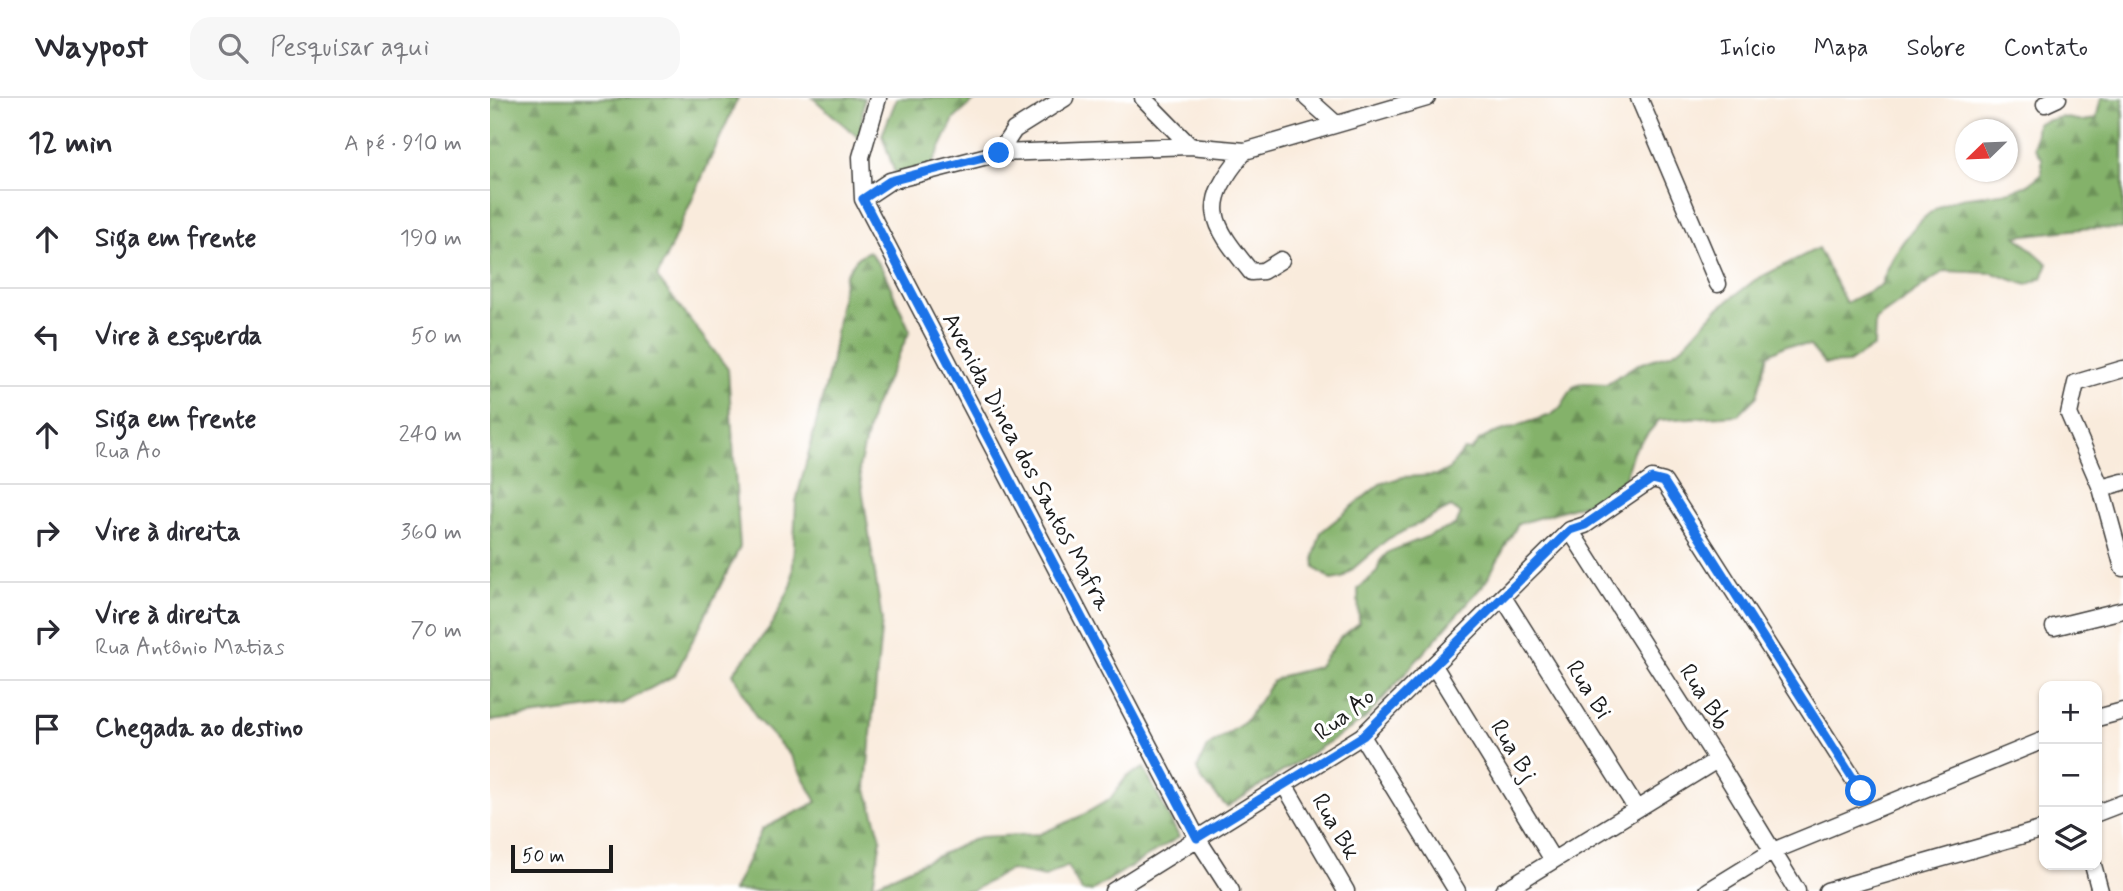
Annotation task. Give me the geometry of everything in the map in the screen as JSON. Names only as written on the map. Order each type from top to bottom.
[{"type":"street","name":"Avenida Dinea dos Santos Mafra","points":[[878,98],[861,157],[863,199],[1197,838],[1231,891]]},
{"type":"street","points":[[999,153],[1014,130],[1065,98]]},
{"type":"street","points":[[1143,98],[1190,146]]},
{"type":"street","points":[[1307,98],[1336,124]]},
{"type":"street","points":[[863,199],[890,181],[999,153],[1190,146],[1245,151],[1427,98]]},
{"type":"street","points":[[1639,98],[1718,284]]},
{"type":"street","points":[[1245,151],[1225,174],[1218,191],[1214,206],[1216,223],[1222,236],[1251,272],[1263,271],[1281,260]]},
{"type":"street","points":[[2123,369],[2076,383],[2069,414],[2101,488],[2123,568]]},
{"type":"street","name":"Rua Ao","points":[[1113,891],[1363,736],[1570,530],[1585,525],[1652,479],[1664,482],[1861,791]]},
{"type":"street","points":[[2101,488],[2123,482]]},
{"type":"street","name":"Rua Bb","points":[[1570,530],[1797,891]]},
{"type":"street","name":"Rua Bi","points":[[1503,597],[1636,808]]},
{"type":"street","points":[[2054,627],[2123,610]]},
{"type":"street","name":"Rua Bj","points":[[1434,666],[1553,860]]},
{"type":"street","points":[[2102,716],[2123,710]]},
{"type":"street","points":[[1363,736],[1457,891]]},
{"type":"street","points":[[1708,891],[1773,851],[2039,742]]},
{"type":"street","points":[[1503,891],[1717,760]]},
{"type":"street","name":"Rua Bk","points":[[1285,786],[1346,891]]},
{"type":"street","points":[[2102,811],[2123,803]]},
{"type":"street","points":[[1827,891],[2039,830]]},
{"type":"street","points":[[2094,870],[2100,891]]},
{"type":"green space","points":[[490,98],[738,98],[657,277],[728,369],[740,547],[675,675],[622,704],[490,721]]},
{"type":"green space","points":[[813,98],[864,98],[860,139]]},
{"type":"green space","points":[[897,98],[977,98],[954,119],[932,165],[895,173],[882,135]]},
{"type":"green space","points":[[2101,98],[2123,98],[2123,229],[2090,228],[2016,236],[2048,264],[2042,278],[2027,285],[1993,273],[1945,271],[1875,320],[1874,346],[1848,363],[1825,364],[1810,346],[1786,345],[1768,355],[1757,396],[1738,415],[1659,420],[1633,451],[1625,478],[1606,497],[1518,524],[1485,583],[1365,719],[1227,807],[1201,779],[1197,769],[1207,747],[1245,722],[1272,682],[1282,676],[1318,667],[1340,638],[1359,623],[1358,589],[1377,572],[1380,561],[1388,552],[1456,525],[1461,514],[1451,507],[1388,539],[1342,578],[1331,580],[1315,568],[1314,556],[1321,532],[1380,484],[1403,477],[1438,475],[1449,469],[1464,450],[1471,451],[1480,440],[1551,415],[1560,408],[1573,387],[1583,383],[1606,384],[1636,365],[1672,353],[1683,346],[1716,310],[1755,280],[1818,248],[1846,303],[1881,285],[1893,258],[1922,219],[1948,202],[2015,190],[2034,180],[2042,173],[2042,158],[2034,148],[2037,123],[2061,117],[2083,121],[2096,119]]},
{"type":"green space","points":[[869,251],[884,272],[910,331],[873,409],[859,468],[882,620],[866,786],[881,839],[873,885],[979,837],[1040,834],[1081,816],[1110,799],[1127,776],[1144,768],[1179,837],[1091,891],[1082,891],[1067,866],[1045,877],[1009,870],[972,891],[733,891],[762,829],[817,802],[791,756],[757,719],[733,673],[771,626],[792,584],[796,502],[831,365],[845,275],[858,257]]},
{"type":"route","points":[[999,153],[890,181],[863,199],[1197,838],[1363,736],[1570,530],[1585,525],[1652,479],[1664,482],[1861,791]]}]
